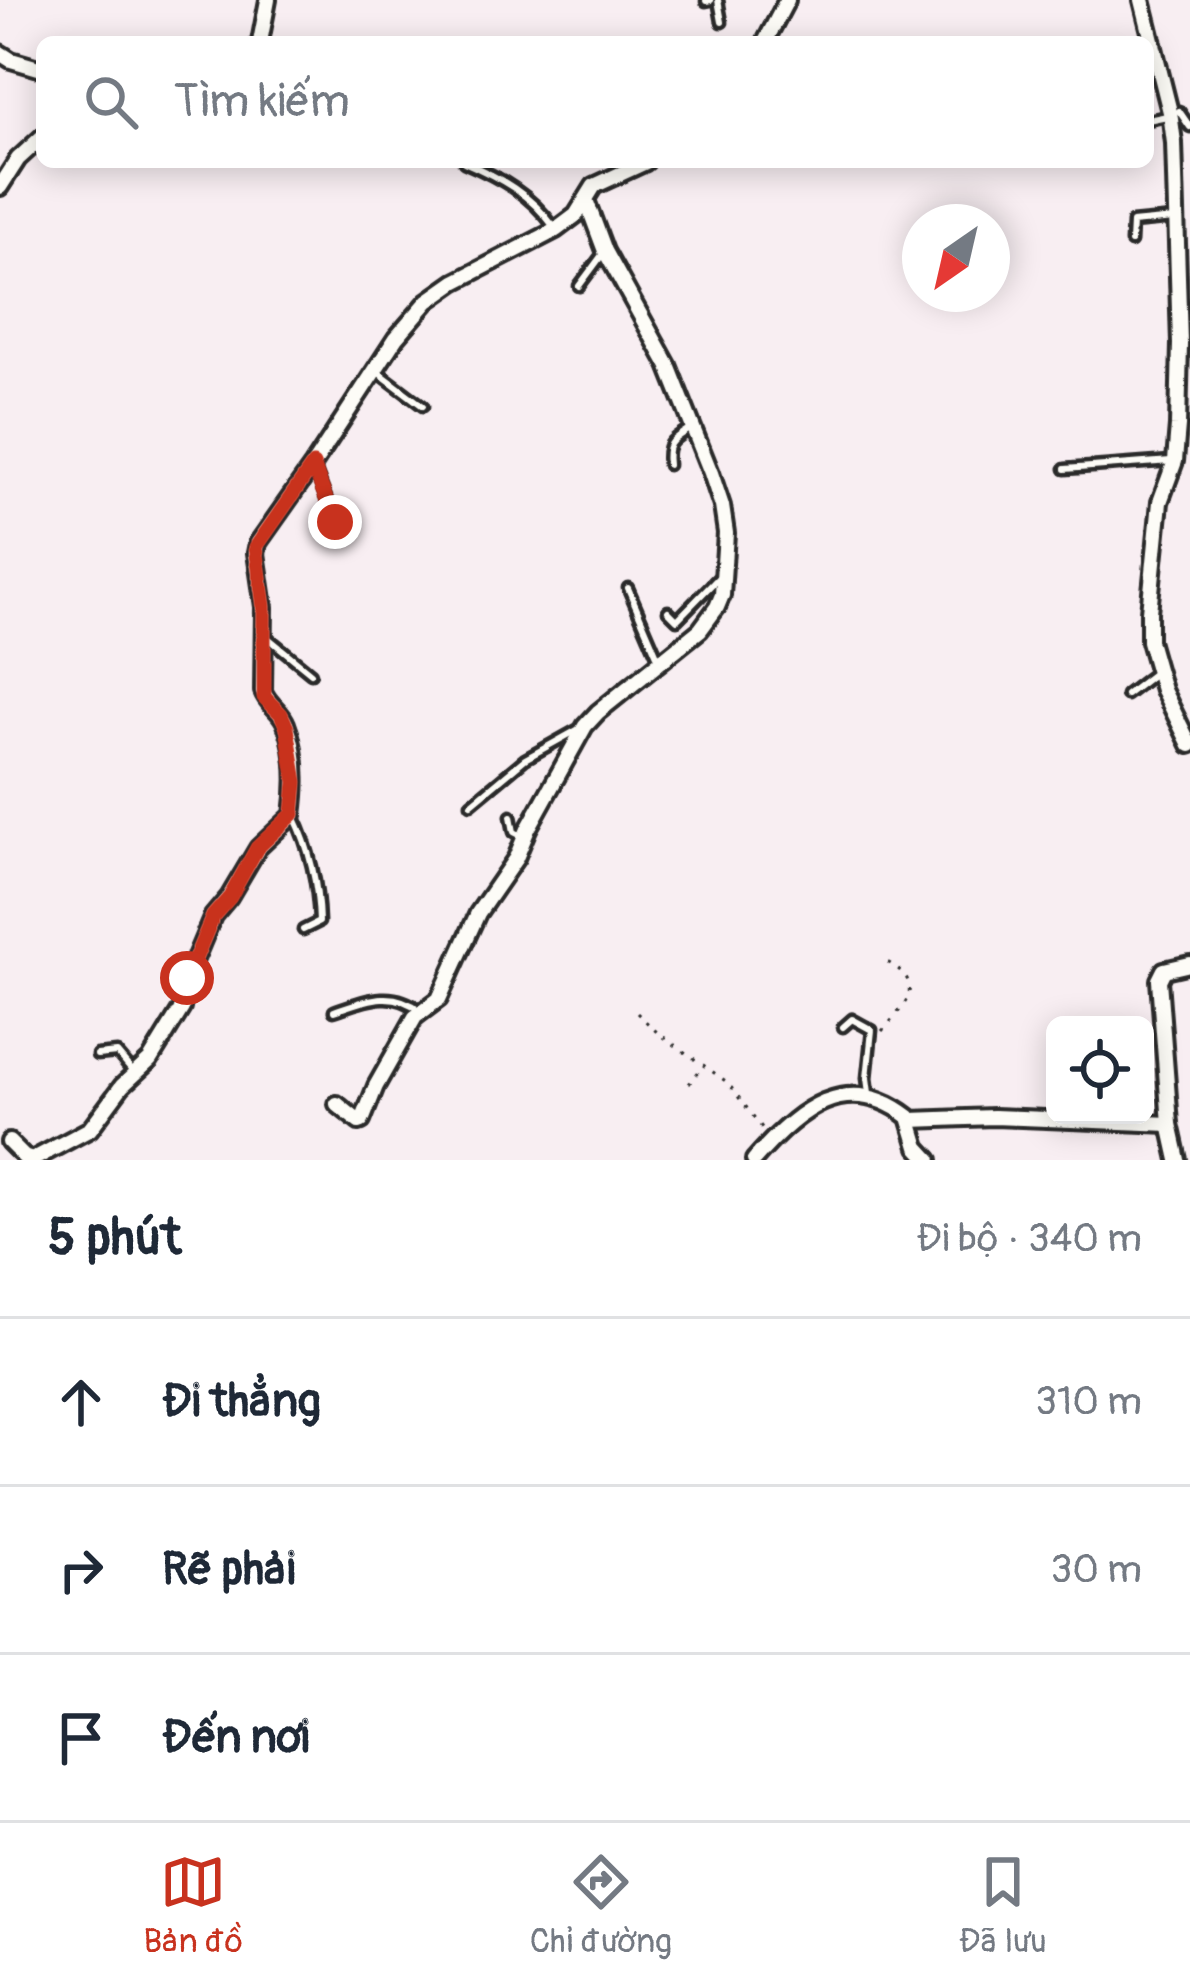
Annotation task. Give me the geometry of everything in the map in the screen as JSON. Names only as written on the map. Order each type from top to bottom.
[{"type":"street","points":[[261,36],[268,0]]},
{"type":"street","points":[[1142,0],[1153,36]]},
{"type":"street","points":[[768,36],[782,2]]},
{"type":"street","points":[[1154,38],[1177,112],[1180,344],[1175,461],[1160,502],[1149,641],[1156,672],[1190,745]]},
{"type":"street","points":[[0,53],[36,67]]},
{"type":"street","points":[[0,187],[36,143]]},
{"type":"street","points":[[9,1142],[32,1160],[90,1129],[122,1086],[150,1060],[182,1008],[187,978],[213,916],[230,897],[257,848],[293,814],[296,782],[287,728],[264,697],[265,634],[256,547],[406,324],[428,301],[556,230],[576,215],[594,186],[633,168]]},
{"type":"street","points":[[337,1104],[362,1121],[376,1086],[421,1011],[440,999],[478,914],[516,858],[585,726],[692,638],[722,595],[726,533],[722,506],[668,364],[605,251],[586,200]]},
{"type":"street","points":[[1178,1160],[1170,1124],[1159,980],[1164,970],[1190,964]]},
{"type":"street","points":[[754,1160],[795,1118],[838,1097],[869,1096],[887,1102],[911,1120],[1170,1124]]},
{"type":"street","points":[[911,1120],[918,1147],[929,1160]]},
{"type":"lane","points":[[712,0],[722,22]]},
{"type":"lane","points":[[1177,112],[1190,127]]},
{"type":"lane","points":[[477,168],[513,185],[556,230]]},
{"type":"lane","points":[[1131,242],[1132,223],[1178,219]]},
{"type":"lane","points":[[579,286],[605,251]]},
{"type":"lane","points":[[375,370],[422,406]]},
{"type":"lane","points":[[668,465],[671,441],[692,427]]},
{"type":"lane","points":[[1065,469],[1175,461]]},
{"type":"lane","points":[[313,465],[335,522]]},
{"type":"lane","points":[[668,611],[677,620],[724,571]]},
{"type":"lane","points":[[628,588],[661,663]]},
{"type":"lane","points":[[265,634],[310,673]]},
{"type":"lane","points":[[1126,694],[1156,672]]},
{"type":"lane","points":[[471,804],[525,759],[585,726]]},
{"type":"lane","points":[[293,814],[304,838],[318,901],[319,922],[303,930]]},
{"type":"lane","points":[[511,816],[514,832],[525,838]]},
{"type":"lane","points":[[334,1011],[373,997],[390,997],[410,1002],[421,1011]]},
{"type":"lane","points":[[843,1027],[852,1019],[872,1030],[869,1096]]},
{"type":"lane","points":[[97,1055],[117,1053],[135,1075]]},
{"type":"path","points":[[872,1042],[911,994],[899,968],[887,962]]},
{"type":"path","points":[[637,1013],[727,1082],[772,1139]]},
{"type":"path","points":[[688,1084],[704,1065]]},
{"type":"route","points":[[187,978],[213,916],[230,897],[257,848],[289,821],[294,808],[296,782],[285,719],[264,697],[264,607],[256,547],[313,465],[335,522]]}]
